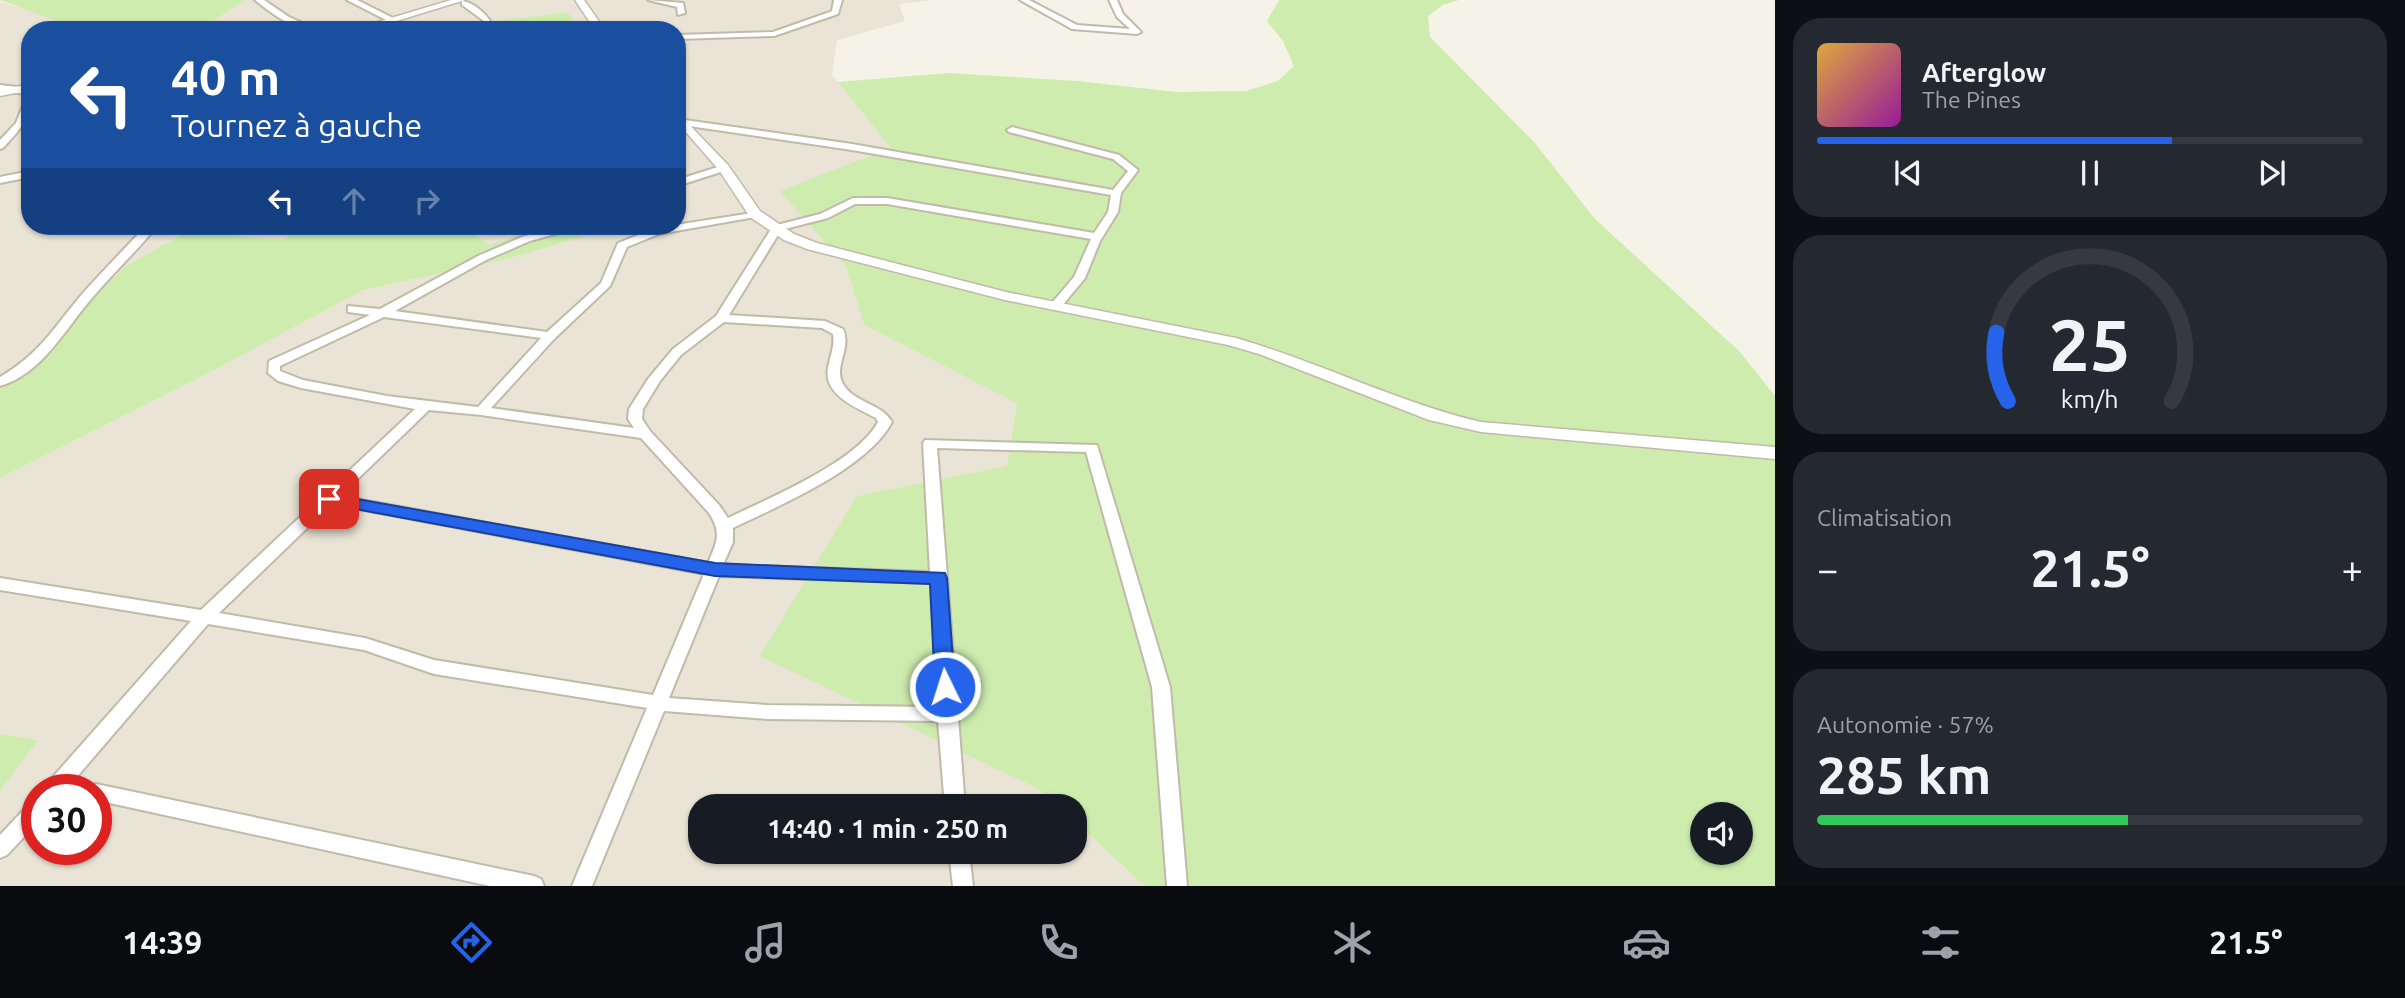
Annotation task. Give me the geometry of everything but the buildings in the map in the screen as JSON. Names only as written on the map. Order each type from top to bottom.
[{"type":"street","points":[[259,0],[291,21]]},
{"type":"street","points":[[351,0],[393,20]]},
{"type":"street","points":[[579,0],[594,21]]},
{"type":"street","points":[[652,0],[677,4],[681,13]]},
{"type":"street","points":[[686,37],[780,33],[830,15],[835,12],[838,0]]},
{"type":"street","points":[[1024,0],[1075,27],[1138,32],[1120,15],[1113,0]]},
{"type":"street","points":[[389,21],[467,1]]},
{"type":"street","points":[[401,21],[467,1]]},
{"type":"street","points":[[467,1],[487,21]]},
{"type":"street","points":[[1,90],[21,90]]},
{"type":"street","points":[[686,120],[1116,193]]},
{"type":"street","points":[[686,125],[724,168],[755,214],[789,237],[812,246],[1005,296],[1057,304],[1231,341],[1265,351],[1435,416],[1481,427],[1775,453]]},
{"type":"street","points":[[0,146],[21,128]]},
{"type":"street","points":[[1012,130],[1116,157],[1133,170],[1116,193],[1113,212],[1079,278],[1057,304]]},
{"type":"street","points":[[686,180],[724,168]]},
{"type":"street","points":[[0,180],[21,176]]},
{"type":"street","points":[[582,886],[725,542],[725,526],[714,509],[645,434],[635,419],[636,409],[655,379],[677,352],[721,318],[778,229],[824,216],[853,201],[887,201],[1098,237]]},
{"type":"street","points":[[686,226],[755,214]]},
{"type":"street","points":[[0,382],[27,366],[43,351],[144,235]]},
{"type":"street","points":[[540,235],[482,258],[382,313],[274,364],[274,373],[290,383],[347,392],[387,402],[481,411],[645,434]]},
{"type":"street","points":[[481,411],[550,336],[606,284],[622,245],[646,235]]},
{"type":"street","points":[[352,309],[550,336]]},
{"type":"street","points":[[721,318],[825,325],[839,332],[842,344],[832,373],[833,383],[840,392],[881,415],[885,422],[884,431],[869,446],[825,473],[725,526]]},
{"type":"street","points":[[68,774],[204,617],[426,405]]},
{"type":"street","points":[[954,794],[930,443],[1092,448],[1161,687],[1177,886]]},
{"type":"street","points":[[329,499],[715,569],[938,578]]},
{"type":"street","points":[[0,584],[365,644],[434,667],[684,708],[767,712],[947,714]]},
{"type":"street","points":[[112,796],[534,886]]},
{"type":"street","points":[[0,849],[21,826]]},
{"type":"street","points":[[961,864],[963,886]]},
{"type":"shaded area","points":[[245,0],[932,0],[899,4],[905,21],[837,40],[832,75],[892,148],[781,191],[846,266],[864,325],[1017,402],[1007,466],[857,496],[1044,794],[688,794],[688,864],[1087,864],[1087,833],[1145,886],[0,886],[0,791],[38,740],[0,734],[0,478],[207,374],[363,290],[511,258],[588,235],[686,235],[686,21],[572,21],[567,12],[506,21],[213,21]]},
{"type":"shaded area","points":[[0,2],[59,21],[21,21],[21,235],[181,235],[126,266],[0,390]]},
{"type":"shaded area","points":[[230,235],[290,235],[282,240]]},
{"type":"shaded area","points":[[477,235],[517,235],[489,245]]},
{"type":"green space","points":[[0,0],[245,0],[213,21],[57,21]]},
{"type":"green space","points":[[1279,0],[1459,0],[1443,5],[1428,16],[1430,37],[1534,142],[1595,219],[1740,352],[1775,396],[1775,886],[1145,886],[1087,833],[1087,794],[1044,794],[1039,789],[760,656],[857,496],[1007,466],[1017,403],[864,325],[846,266],[780,191],[891,148],[838,82],[949,73],[1077,81],[1177,92],[1246,91],[1278,81],[1294,66],[1283,41],[1267,21]]},
{"type":"green space","points":[[568,12],[572,21],[500,21]]},
{"type":"green space","points":[[181,235],[230,235],[282,240],[290,235],[477,235],[489,245],[517,235],[588,235],[511,258],[363,290],[207,374],[0,478],[0,390],[126,266]]},
{"type":"green space","points":[[0,734],[38,740],[0,791]]},
{"type":"route","points":[[329,499],[514,535],[715,569],[938,578],[945,687]]}]
